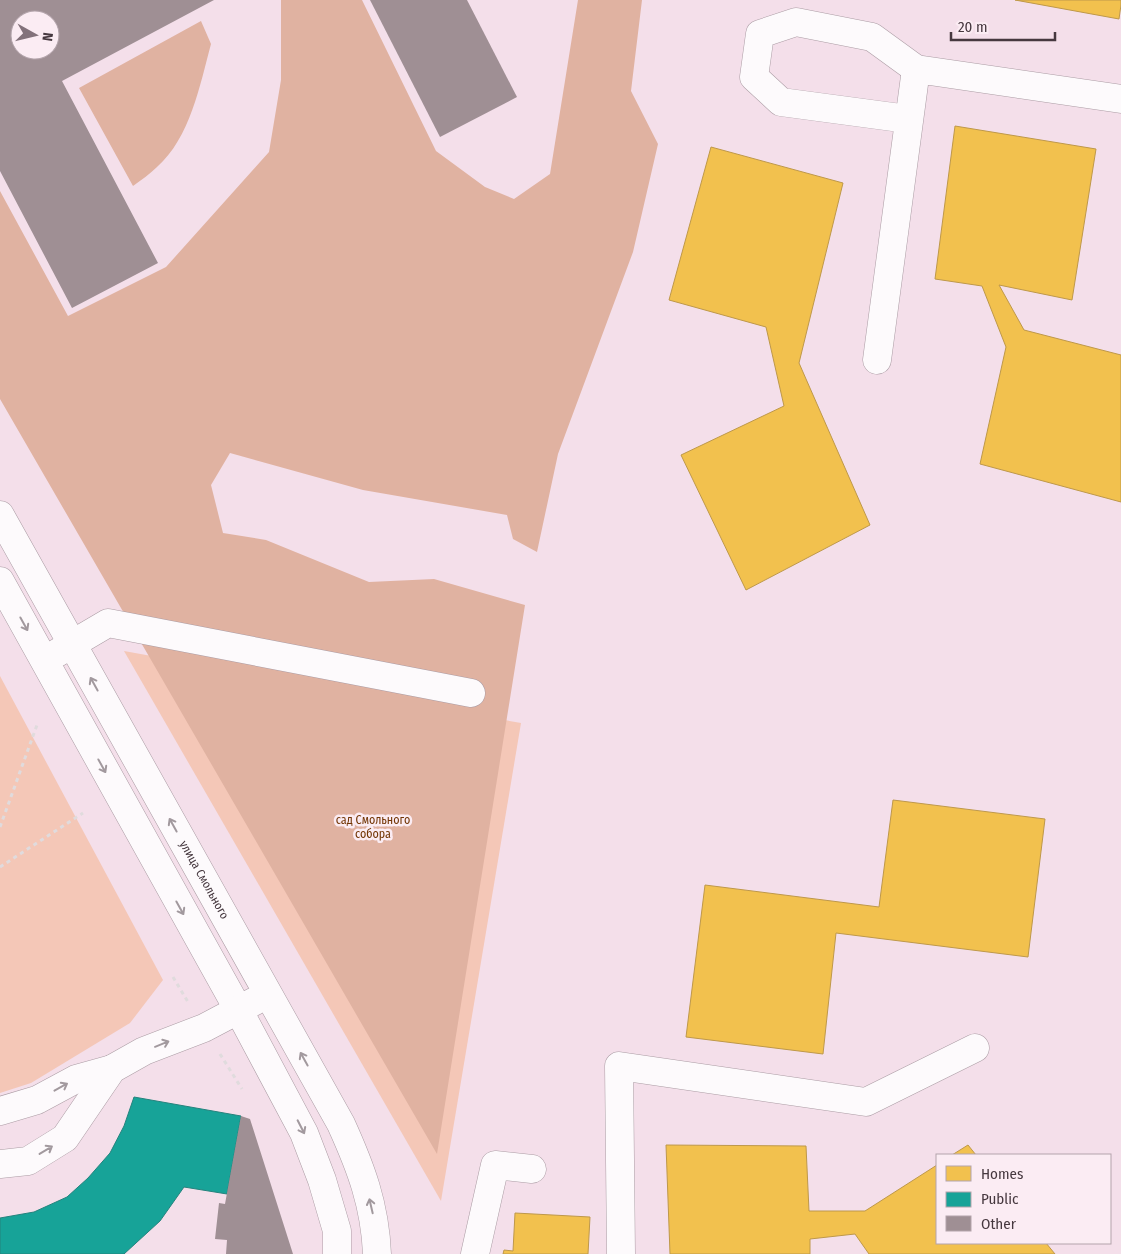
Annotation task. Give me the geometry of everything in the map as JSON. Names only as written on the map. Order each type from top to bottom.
[{"type":"street","points":[[908,120],[781,102],[754,77],[760,34],[796,22],[872,37],[916,69],[1121,99]]},
{"type":"street","points":[[877,360],[916,69]]},
{"type":"street","name":"улица Смольного","points":[[0,515],[341,1124],[363,1174],[376,1229],[377,1254]]},
{"type":"street","points":[[0,581],[238,1010],[304,1133],[322,1180],[337,1231],[337,1254]]},
{"type":"street","points":[[44,661],[108,624],[471,693]]},
{"type":"street","points":[[0,1111],[37,1100],[76,1079],[112,1069],[144,1051],[204,1028],[268,994]]},
{"type":"street","points":[[621,1254],[619,1066],[866,1102],[975,1048]]},
{"type":"street","points":[[0,1164],[28,1161],[65,1138],[112,1069]]},
{"type":"street","points":[[475,1254],[495,1165],[532,1169]]},
{"type":"path","points":[[0,827],[37,725]]},
{"type":"path","points":[[0,867],[83,813]]},
{"type":"green space","points":[[281,0],[362,0],[436,151],[485,187],[514,199],[550,174],[578,0],[642,0],[631,91],[658,144],[633,252],[558,454],[537,552],[513,539],[507,515],[363,490],[230,453],[211,485],[223,533],[266,540],[369,582],[434,579],[525,605],[437,1154],[0,399],[0,191],[68,316],[166,267],[269,152],[281,80]]},
{"type":"green space","points":[[201,21],[211,44],[198,93],[186,126],[168,155],[154,170],[133,186],[79,88]]},
{"type":"green space","name":"сад Смольного собора","points":[[124,651],[521,723],[441,1201]]},
{"type":"green space","points":[[0,676],[163,980],[130,1023],[31,1083],[0,1093]]},
{"type":"building: Homes","points":[[1015,0],[1121,0],[1121,5],[1119,19]]},
{"type":"building: Homes","points":[[955,126],[1096,149],[1072,300],[999,285],[1024,330],[1121,355],[1121,502],[980,464],[1006,347],[982,286],[935,279]]},
{"type":"building: Homes","points":[[711,147],[843,183],[799,363],[870,525],[746,590],[681,455],[784,406],[766,327],[669,300]]},
{"type":"building: Homes","points":[[893,800],[1045,819],[1028,957],[836,933],[823,1054],[686,1037],[705,885],[879,907]]},
{"type":"building: Homes","points":[[666,1145],[806,1146],[809,1211],[865,1211],[936,1166],[936,1244],[1047,1244],[1055,1254],[869,1254],[855,1234],[810,1239],[810,1254],[670,1254]]},
{"type":"building: Homes","points":[[968,1145],[975,1154],[954,1154]]},
{"type":"building: Homes","points":[[515,1213],[590,1217],[588,1254],[503,1254],[504,1250],[513,1251]]},
{"type":"building: Public","points":[[134,1097],[241,1116],[227,1194],[184,1187],[160,1221],[124,1254],[0,1254],[0,1218],[34,1212],[67,1197],[88,1178],[110,1153],[124,1126]]},
{"type":"building: Other","points":[[0,0],[214,0],[62,81],[158,263],[72,308],[0,171]]},
{"type":"building: Other","points":[[370,0],[467,0],[517,97],[440,137]]},
{"type":"building: Other","points":[[241,1116],[250,1119],[293,1254],[226,1254],[227,1240],[215,1239],[219,1203],[225,1204]]}]
